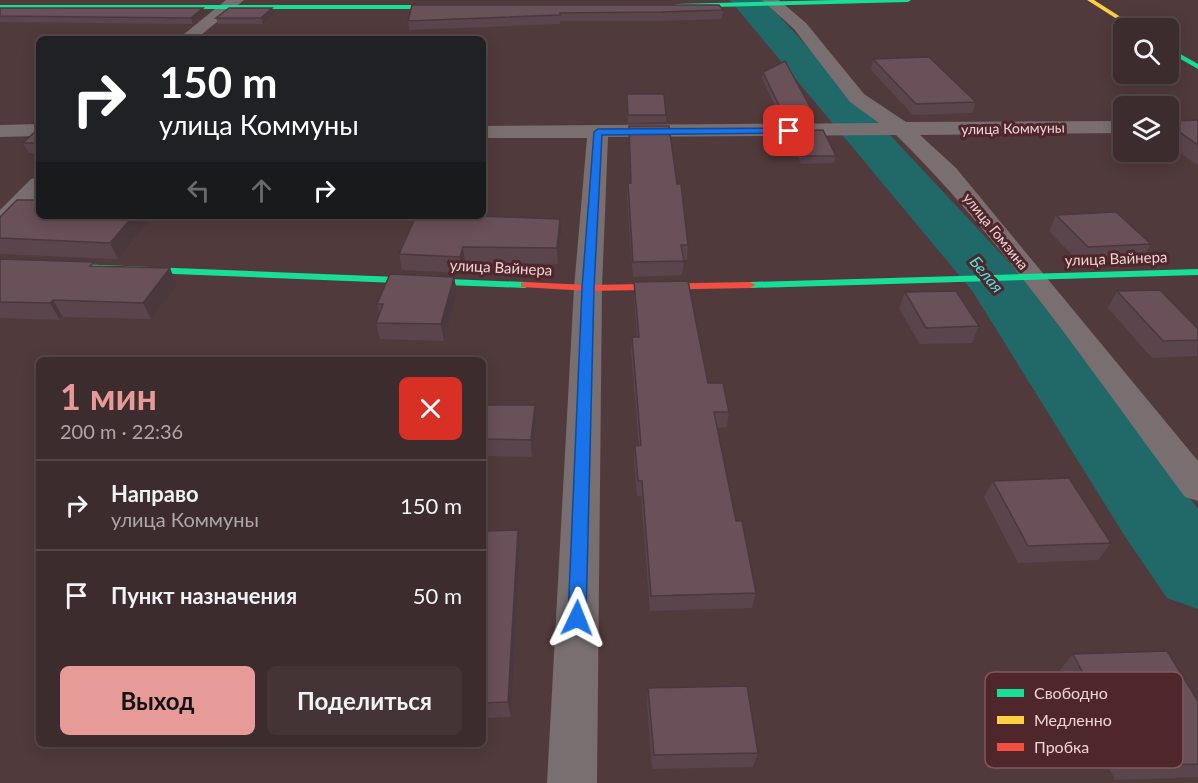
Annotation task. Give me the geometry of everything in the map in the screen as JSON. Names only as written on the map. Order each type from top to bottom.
[{"type":"street","points":[[667,6],[908,0]]},
{"type":"street","points":[[1090,0],[1120,18]]},
{"type":"street","name":"улица Гомзина","points":[[773,3],[800,26],[857,98],[903,130],[948,173],[1035,278],[1198,487]]},
{"type":"street","points":[[190,36],[231,4]]},
{"type":"street","points":[[0,7],[231,4],[466,7]]},
{"type":"street","points":[[1179,56],[1198,68]]},
{"type":"street","name":"улица Коммуны","points":[[598,132],[1113,127]]},
{"type":"street","points":[[0,131],[36,130]]},
{"type":"street","points":[[486,132],[598,132],[588,288],[572,783]]},
{"type":"street","points":[[0,225],[36,187]]},
{"type":"street","name":"улица Вайнера","points":[[0,264],[99,266],[588,288],[966,280],[1198,272]]},
{"type":"building","points":[[412,5],[719,5],[723,10],[560,13],[560,15],[408,21]]},
{"type":"building","points":[[0,8],[203,8],[191,18],[0,16]]},
{"type":"building","points":[[229,8],[272,8],[261,18],[216,18]]},
{"type":"building","points":[[929,57],[976,102],[916,104],[873,59]]},
{"type":"building","points":[[785,61],[814,114],[783,114],[763,72]]},
{"type":"building","points":[[627,94],[664,94],[666,115],[628,115]]},
{"type":"building","points":[[1198,120],[1198,145],[1179,132],[1179,121]]},
{"type":"building","points":[[629,126],[669,126],[677,184],[681,184],[688,245],[681,245],[684,261],[633,262],[628,183],[631,183]]},
{"type":"building","points":[[823,130],[836,156],[802,156],[791,131]]},
{"type":"building","points":[[36,131],[36,143],[23,143]]},
{"type":"building","points":[[17,200],[36,200],[36,219],[130,219],[110,243],[0,238],[0,217]]},
{"type":"building","points":[[1116,212],[1151,244],[1088,247],[1056,215]]},
{"type":"building","points":[[486,216],[560,219],[557,248],[463,247],[460,257],[399,254],[415,219],[486,219]]},
{"type":"building","points":[[0,259],[94,262],[90,266],[170,268],[143,303],[53,300],[50,303],[0,302]]},
{"type":"building","points":[[390,274],[454,277],[441,324],[376,323],[383,304],[377,304]]},
{"type":"building","points":[[688,281],[708,383],[723,383],[729,412],[714,412],[736,521],[742,521],[756,593],[651,596],[642,481],[638,481],[635,446],[641,445],[632,337],[639,337],[634,282]]},
{"type":"building","points":[[1160,290],[1198,329],[1198,340],[1163,341],[1117,291]]},
{"type":"building","points":[[956,291],[979,326],[926,328],[905,292]]},
{"type":"building","points":[[486,405],[535,405],[531,440],[486,439]]},
{"type":"building","points":[[1069,478],[1111,543],[1028,546],[993,481]]},
{"type":"building","points":[[518,530],[508,702],[486,703],[486,531]]},
{"type":"building","points":[[1167,651],[1180,672],[1082,672],[1073,654]]},
{"type":"building","points":[[1183,677],[1198,701],[1198,764],[1183,764]]},
{"type":"building","points":[[747,686],[758,753],[654,755],[648,688]]},
{"type":"waterway","name":"Белая","points":[[746,0],[870,137],[997,284],[1155,515],[1198,572]]},
{"type":"traffic: fast","points":[[676,6],[908,0]]},
{"type":"traffic: fast","points":[[0,7],[457,7]]},
{"type":"traffic: fast","points":[[1179,56],[1198,67]]},
{"type":"traffic: fast","points":[[0,264],[525,285]]},
{"type":"traffic: fast","points":[[750,285],[1198,272]]},
{"type":"traffic: slow","points":[[1090,0],[1119,18]]},
{"type":"traffic: jam","points":[[525,285],[588,288],[750,285]]},
{"type":"route","points":[[577,618],[588,288],[598,132],[789,131]]}]
